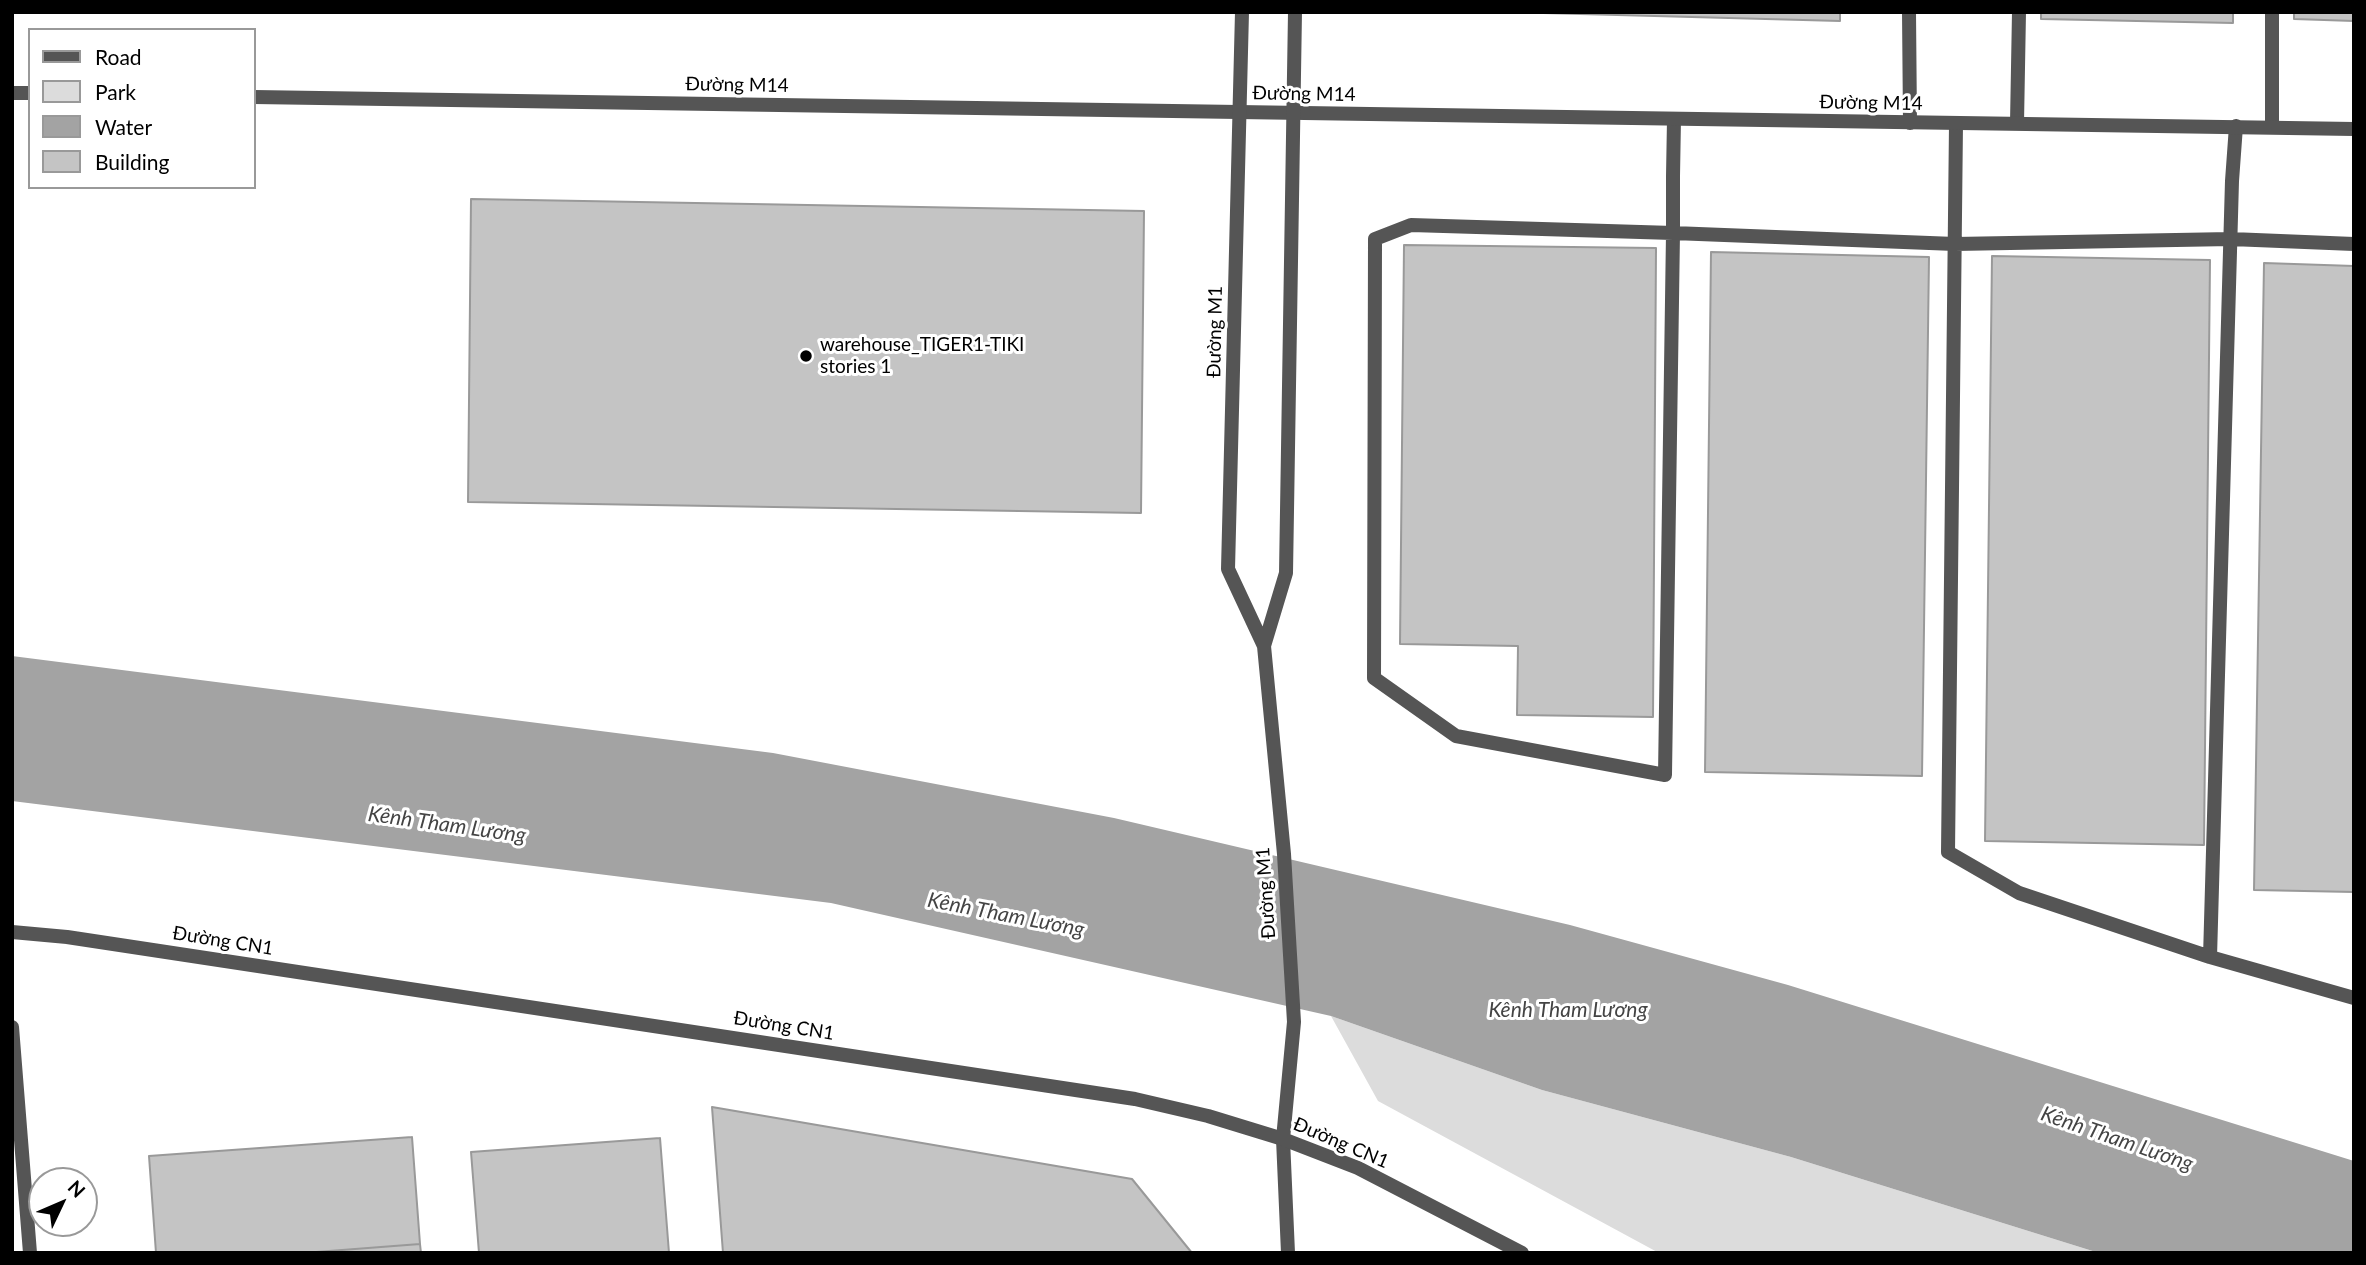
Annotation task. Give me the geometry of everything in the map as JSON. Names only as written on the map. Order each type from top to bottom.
[{"type":"street","name":"Đường M1","points":[[1242,12],[1228,569],[1264,646],[1283,854],[1294,1022],[1283,1139],[1288,1253]]},
{"type":"street","name":"Đường M1","points":[[1264,646],[1286,573],[1296,12]]},
{"type":"street","points":[[1909,12],[1910,123]]},
{"type":"street","points":[[2017,123],[2019,12]]},
{"type":"street","points":[[2272,12],[2272,127]]},
{"type":"street","name":"Đường M14","points":[[256,97],[2354,129]]},
{"type":"street","points":[[1674,119],[1673,233],[1665,775],[1456,736],[1374,678],[1375,239],[1410,225],[1673,233],[1955,244],[2231,239],[2354,244]]},
{"type":"street","points":[[1956,124],[1948,852],[2019,893],[2210,957],[2354,998]]},
{"type":"street","points":[[2210,957],[2236,127]]},
{"type":"street","name":"Đường CN1","points":[[12,932],[67,936],[1135,1099],[1208,1116],[1283,1139],[1358,1168],[1522,1253]]},
{"type":"street","points":[[12,1027],[30,1253]]},
{"type":"green space","points":[[1331,1016],[1542,1090],[1791,1157],[2099,1253],[1659,1253],[1378,1101]]},
{"type":"water","name":"Kênh Tham Lương","points":[[12,656],[773,753],[1114,818],[1570,925],[1788,985],[2354,1161],[2354,1253],[2099,1253],[1791,1157],[1542,1090],[1331,1016],[831,903],[12,801]]},
{"type":"building","points":[[1506,12],[1840,12],[1840,21]]},
{"type":"building","points":[[2041,12],[2233,12],[2233,23],[2041,19]]},
{"type":"building","points":[[2294,12],[2354,12],[2354,21],[2294,19]]},
{"type":"building","name":"warehouse_TIGER1-TIKI stories 1","points":[[471,199],[1144,211],[1141,513],[468,502]]},
{"type":"building","points":[[1404,245],[1656,248],[1653,717],[1517,715],[1518,646],[1400,644]]},
{"type":"building","points":[[1711,252],[1929,257],[1922,776],[1705,772]]},
{"type":"building","points":[[1992,256],[2210,260],[2204,845],[1985,841]]},
{"type":"building","points":[[2264,263],[2354,266],[2354,892],[2254,890]]},
{"type":"building","points":[[712,1107],[1132,1179],[1192,1253],[723,1253]]},
{"type":"building","points":[[412,1137],[420,1244],[303,1253],[156,1253],[149,1156]]},
{"type":"building","points":[[660,1138],[669,1253],[479,1253],[471,1152]]},
{"type":"building","points":[[420,1244],[421,1253],[303,1253]]},
{"type":"place","name":"warehouse_TIGER1-TIKI stories 1","points":[[806,356]]}]
